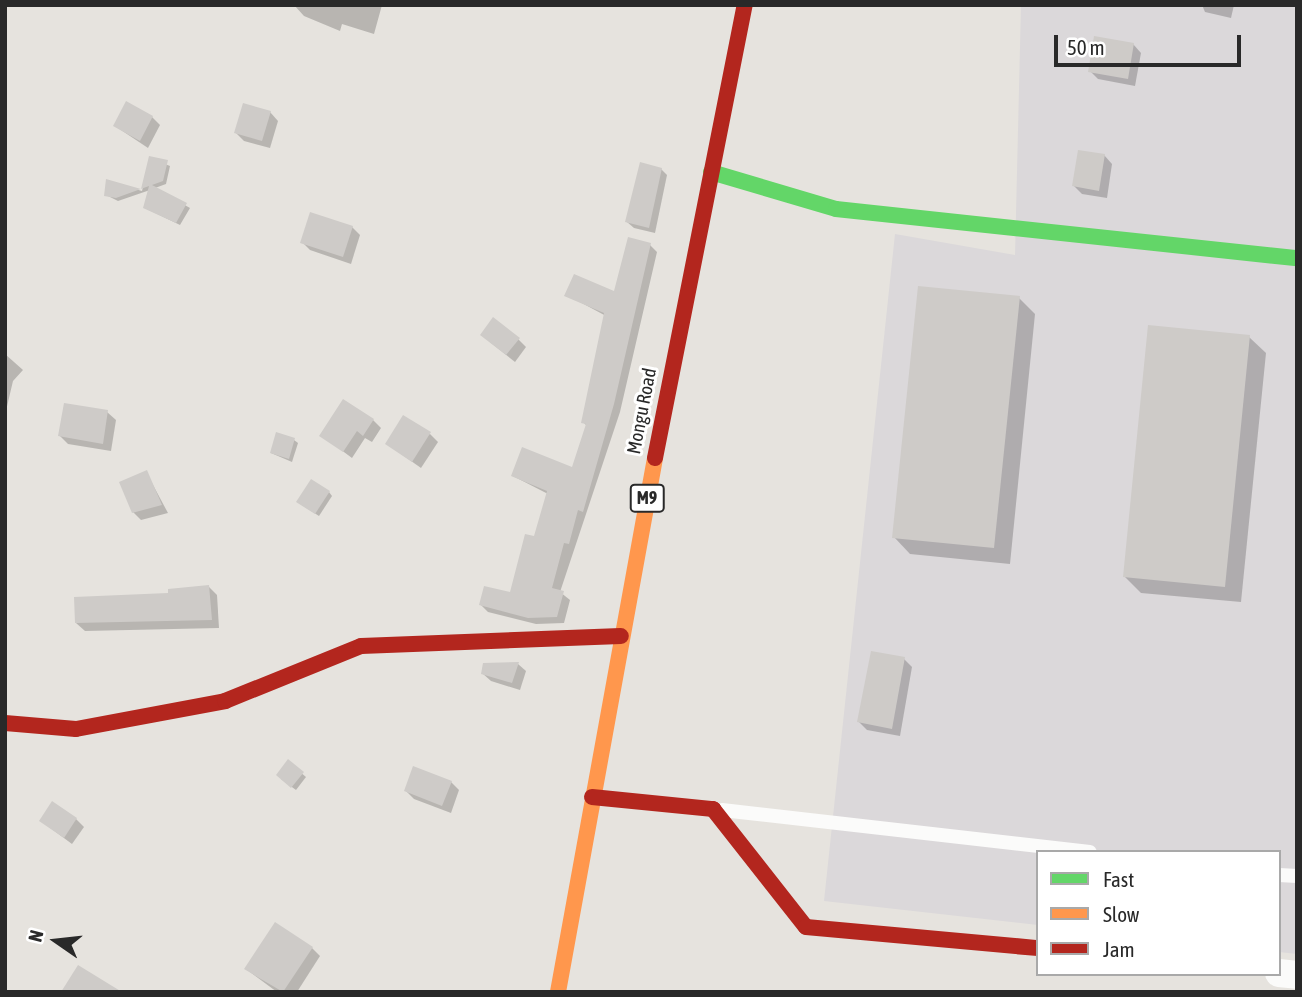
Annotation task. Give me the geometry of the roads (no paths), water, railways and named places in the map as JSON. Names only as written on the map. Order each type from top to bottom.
[{"type":"street","name":"Mongu Road","points":[[558,992],[621,636],[745,5]]},
{"type":"street","points":[[711,172],[836,209],[1189,250],[1297,258]]},
{"type":"street","points":[[5,723],[76,729],[225,701],[361,646],[621,636]]},
{"type":"street","points":[[592,797],[713,809],[806,927],[1036,948]]},
{"type":"lane","points":[[713,809],[1072,850]]}]
